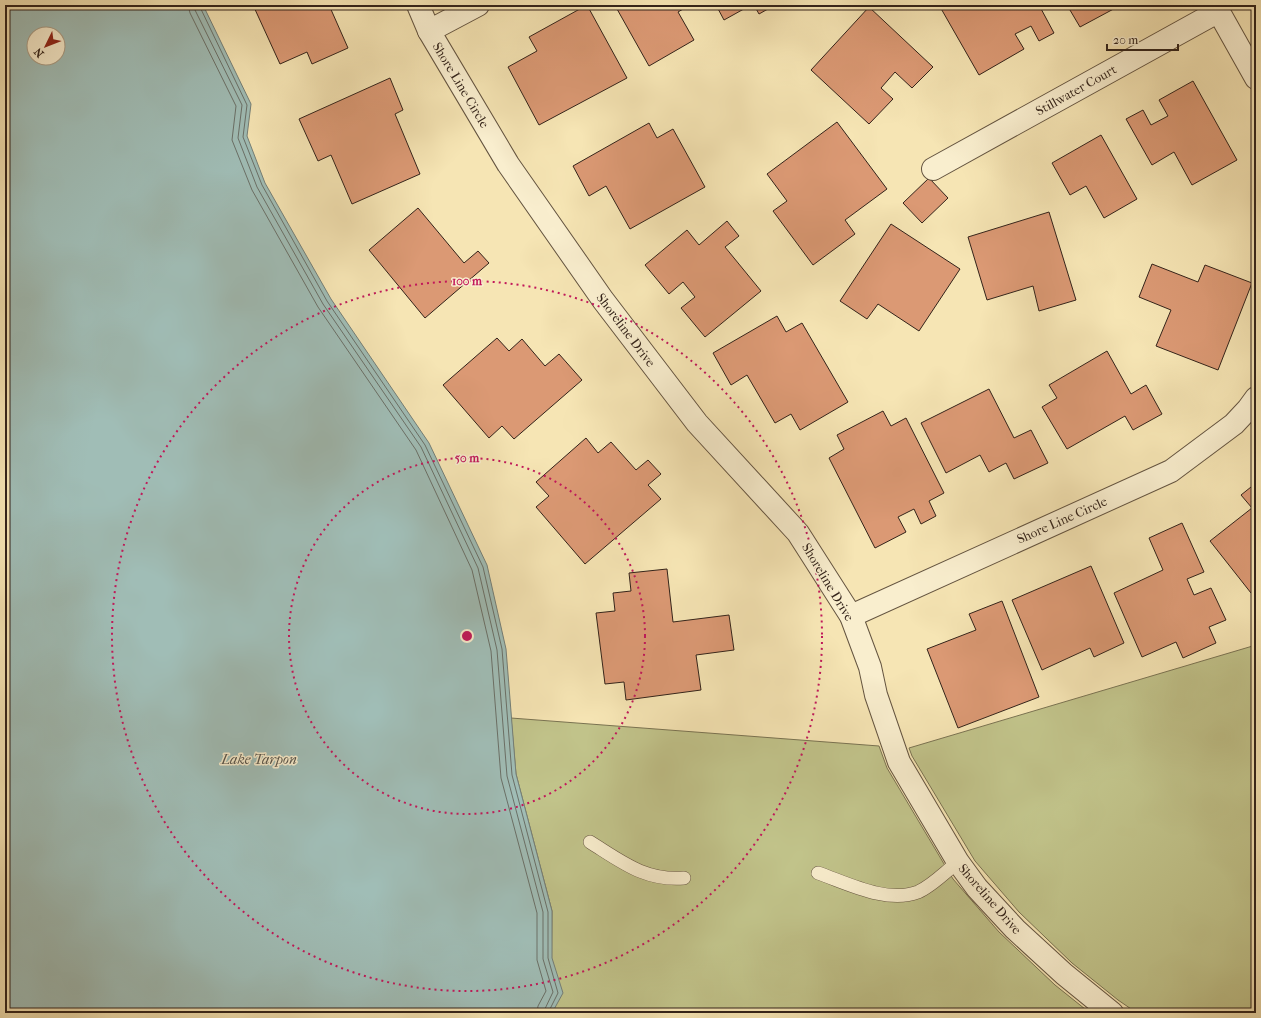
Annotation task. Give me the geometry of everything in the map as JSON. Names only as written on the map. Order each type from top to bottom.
[{"type":"street","name":"Shore Line Circle","points":[[418,5],[429,32],[508,164]]},
{"type":"street","points":[[429,32],[478,5]]},
{"type":"street","points":[[1217,8],[1256,78]]},
{"type":"street","name":"Stillwater Court","points":[[933,168],[1217,8]]},
{"type":"street","name":"Shoreline Drive","points":[[508,164],[603,300],[697,423],[798,533],[851,616],[870,667],[876,695],[899,762],[958,862],[977,888],[1020,934],[1064,974],[1112,1013]]},
{"type":"street","name":"Shore Line Circle","points":[[851,616],[1171,470],[1234,424],[1256,398]]},
{"type":"lane","points":[[590,842],[636,870],[652,877],[670,879],[684,878]]},
{"type":"lane","points":[[818,873],[877,892],[902,895],[917,892],[926,887],[958,862]]},
{"type":"green space","points":[[1256,645],[1256,1013],[1137,1013],[1118,1000],[1072,963],[1019,912],[975,861],[912,756],[909,748]]},
{"type":"green space","points":[[511,718],[879,746],[887,768],[953,879],[999,932],[1055,985],[1090,1013],[551,1013],[552,911],[516,774]]},
{"type":"water","name":"Lake Tarpon","points":[[5,5],[203,5],[251,104],[247,136],[265,183],[331,299],[429,443],[487,565],[506,649],[516,774],[552,911],[552,958],[563,993],[552,1013],[5,1013]]},
{"type":"building","points":[[253,5],[329,5],[348,48],[312,64],[307,52],[280,64]]},
{"type":"building","points":[[587,5],[627,78],[539,125],[508,67],[537,51],[529,37]]},
{"type":"building","points":[[624,5],[690,5],[678,12],[694,40],[649,66],[617,9]]},
{"type":"building","points":[[716,5],[751,5],[724,20]]},
{"type":"building","points":[[754,5],[775,5],[759,14]]},
{"type":"building","points":[[939,5],[1039,5],[1054,33],[1039,41],[1031,26],[1015,34],[1024,49],[979,75]]},
{"type":"building","points":[[1067,5],[1121,5],[1080,27]]},
{"type":"building","points":[[869,7],[933,67],[912,88],[895,72],[881,88],[893,99],[869,124],[811,70]]},
{"type":"building","points":[[390,78],[403,110],[395,114],[420,174],[352,204],[331,155],[318,161],[299,119]]},
{"type":"building","points":[[1193,81],[1237,160],[1192,185],[1174,152],[1152,165],[1126,119],[1143,110],[1151,125],[1168,116],[1159,100]]},
{"type":"building","points":[[837,122],[887,189],[845,220],[855,234],[813,265],[773,211],[787,201],[767,174]]},
{"type":"building","points":[[649,123],[657,138],[673,129],[705,187],[630,229],[606,186],[589,196],[573,166]]},
{"type":"building","points":[[1101,135],[1137,199],[1104,218],[1086,186],[1070,195],[1052,163]]},
{"type":"building","points":[[929,178],[948,198],[922,223],[903,203]]},
{"type":"building","points":[[418,208],[464,263],[478,251],[489,263],[425,318],[369,250]]},
{"type":"building","points":[[1049,212],[1076,300],[1039,311],[1033,286],[987,300],[968,237]]},
{"type":"building","points":[[727,221],[739,236],[725,247],[761,291],[705,337],[681,308],[695,297],[683,282],[669,294],[645,265],[687,230],[699,245]]},
{"type":"building","points":[[891,224],[960,269],[919,331],[878,304],[867,319],[840,301]]},
{"type":"building","points":[[1152,264],[1198,282],[1205,265],[1252,283],[1218,370],[1156,346],[1171,310],[1139,297]]},
{"type":"building","points":[[777,316],[786,332],[802,323],[848,402],[800,430],[791,414],[775,423],[747,375],[731,385],[713,353]]},
{"type":"building","points":[[497,338],[509,351],[522,339],[545,366],[559,354],[582,380],[514,439],[502,426],[489,438],[443,385]]},
{"type":"building","points":[[1107,351],[1131,394],[1146,385],[1162,414],[1133,430],[1125,416],[1067,449],[1042,407],[1057,398],[1049,385]]},
{"type":"building","points":[[989,389],[1014,438],[1031,430],[1048,463],[1014,479],[1006,463],[989,472],[980,455],[946,473],[921,423]]},
{"type":"building","points":[[883,411],[891,426],[906,418],[944,493],[929,501],[936,516],[921,524],[914,509],[898,517],[906,532],[875,548],[829,458],[844,449],[837,435]]},
{"type":"building","points":[[586,438],[598,453],[611,442],[636,470],[648,460],[661,474],[648,485],[661,499],[585,564],[536,507],[549,496],[536,482]]},
{"type":"building","points":[[1256,483],[1256,589],[1251,593],[1210,541],[1252,508],[1241,495]]},
{"type":"building","points":[[1182,523],[1204,572],[1187,579],[1194,595],[1211,588],[1226,620],[1209,627],[1216,643],[1183,658],[1176,642],[1142,657],[1114,593],[1163,570],[1149,538]]},
{"type":"building","points":[[1091,566],[1124,643],[1094,657],[1090,648],[1042,670],[1012,600]]},
{"type":"building","points":[[667,569],[673,622],[729,615],[734,650],[696,655],[701,690],[626,700],[624,682],[605,684],[596,613],[615,611],[613,593],[631,591],[629,573]]},
{"type":"building","points":[[1002,601],[1039,697],[958,728],[927,649],[976,630],[969,614]]}]
